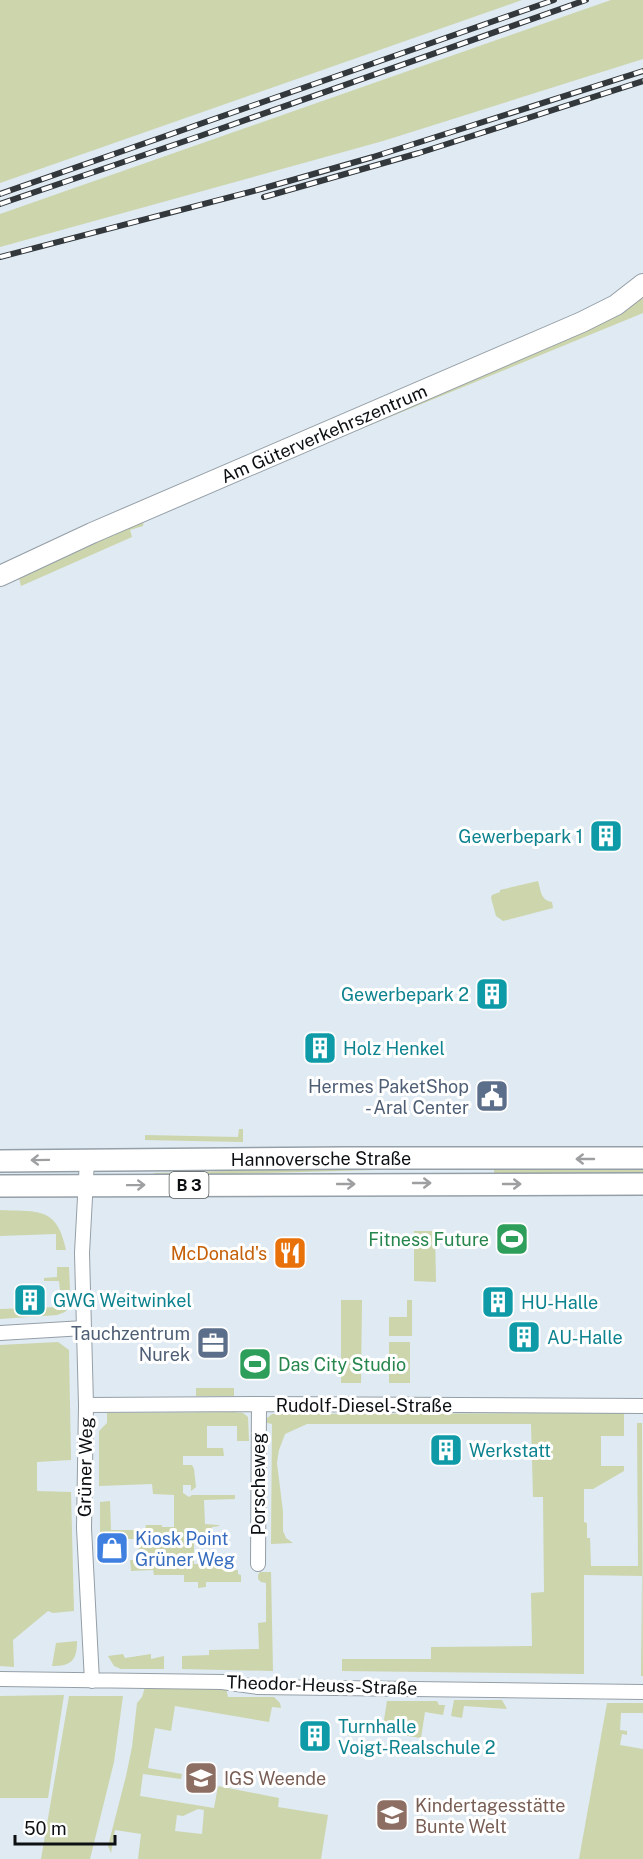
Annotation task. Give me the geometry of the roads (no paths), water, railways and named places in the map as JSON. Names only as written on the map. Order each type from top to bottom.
[{"type":"main road","name":"Hannoversche Straße","points":[[0,1161],[643,1158]]},
{"type":"main road","name":"Hannoversche Straße","points":[[0,1186],[643,1184]]},
{"type":"street","name":"Am Güterverkehrszentrum","points":[[0,576],[92,532],[582,322],[616,305],[643,284]]},
{"type":"street","name":"Grüner Weg","points":[[83,1160],[76,1211],[77,1237],[82,1253],[86,1405],[84,1528],[92,1681]]},
{"type":"street","points":[[0,1333],[84,1328]]},
{"type":"street","name":"Porscheweg","points":[[258,1564],[259,1404]]},
{"type":"street","name":"Rudolf-Diesel-Straße","points":[[86,1405],[643,1406]]},
{"type":"street","name":"Theodor-Heuss-Straße","points":[[0,1679],[222,1682],[258,1687],[643,1692]]},
{"type":"railway","points":[[0,194],[554,0]]},
{"type":"railway","points":[[0,204],[586,0]]},
{"type":"railway","points":[[0,257],[261,189],[373,157],[643,71]]},
{"type":"railway","points":[[264,197],[419,153],[643,81]]},
{"type":"place","name":"Gewerbepark 1","points":[[606,836]]},
{"type":"place","name":"Gewerbepark 2","points":[[492,994]]},
{"type":"place","name":"Holz Henkel","points":[[320,1048]]},
{"type":"place","name":"Hermes PaketShop - Aral Center","points":[[492,1096]]},
{"type":"place","name":"Fitness Future","points":[[512,1239]]},
{"type":"place","name":"McDonald's","points":[[290,1253]]},
{"type":"place","name":"GWG Weitwinkel","points":[[30,1300]]},
{"type":"place","name":"HU-Halle","points":[[498,1302]]},
{"type":"place","name":"AU-Halle","points":[[524,1337]]},
{"type":"place","name":"Tauchzentrum Nurek","points":[[213,1343]]},
{"type":"place","name":"Das City Studio","points":[[255,1364]]},
{"type":"place","name":"Werkstatt","points":[[446,1450]]},
{"type":"place","name":"Kiosk Point Grüner Weg","points":[[112,1548]]},
{"type":"place","name":"Turnhalle Voigt-Realschule 2","points":[[315,1736]]},
{"type":"place","name":"IGS Weende","points":[[201,1778]]},
{"type":"place","name":"Kindertagesstätte Bunte Welt","points":[[392,1815]]}]
